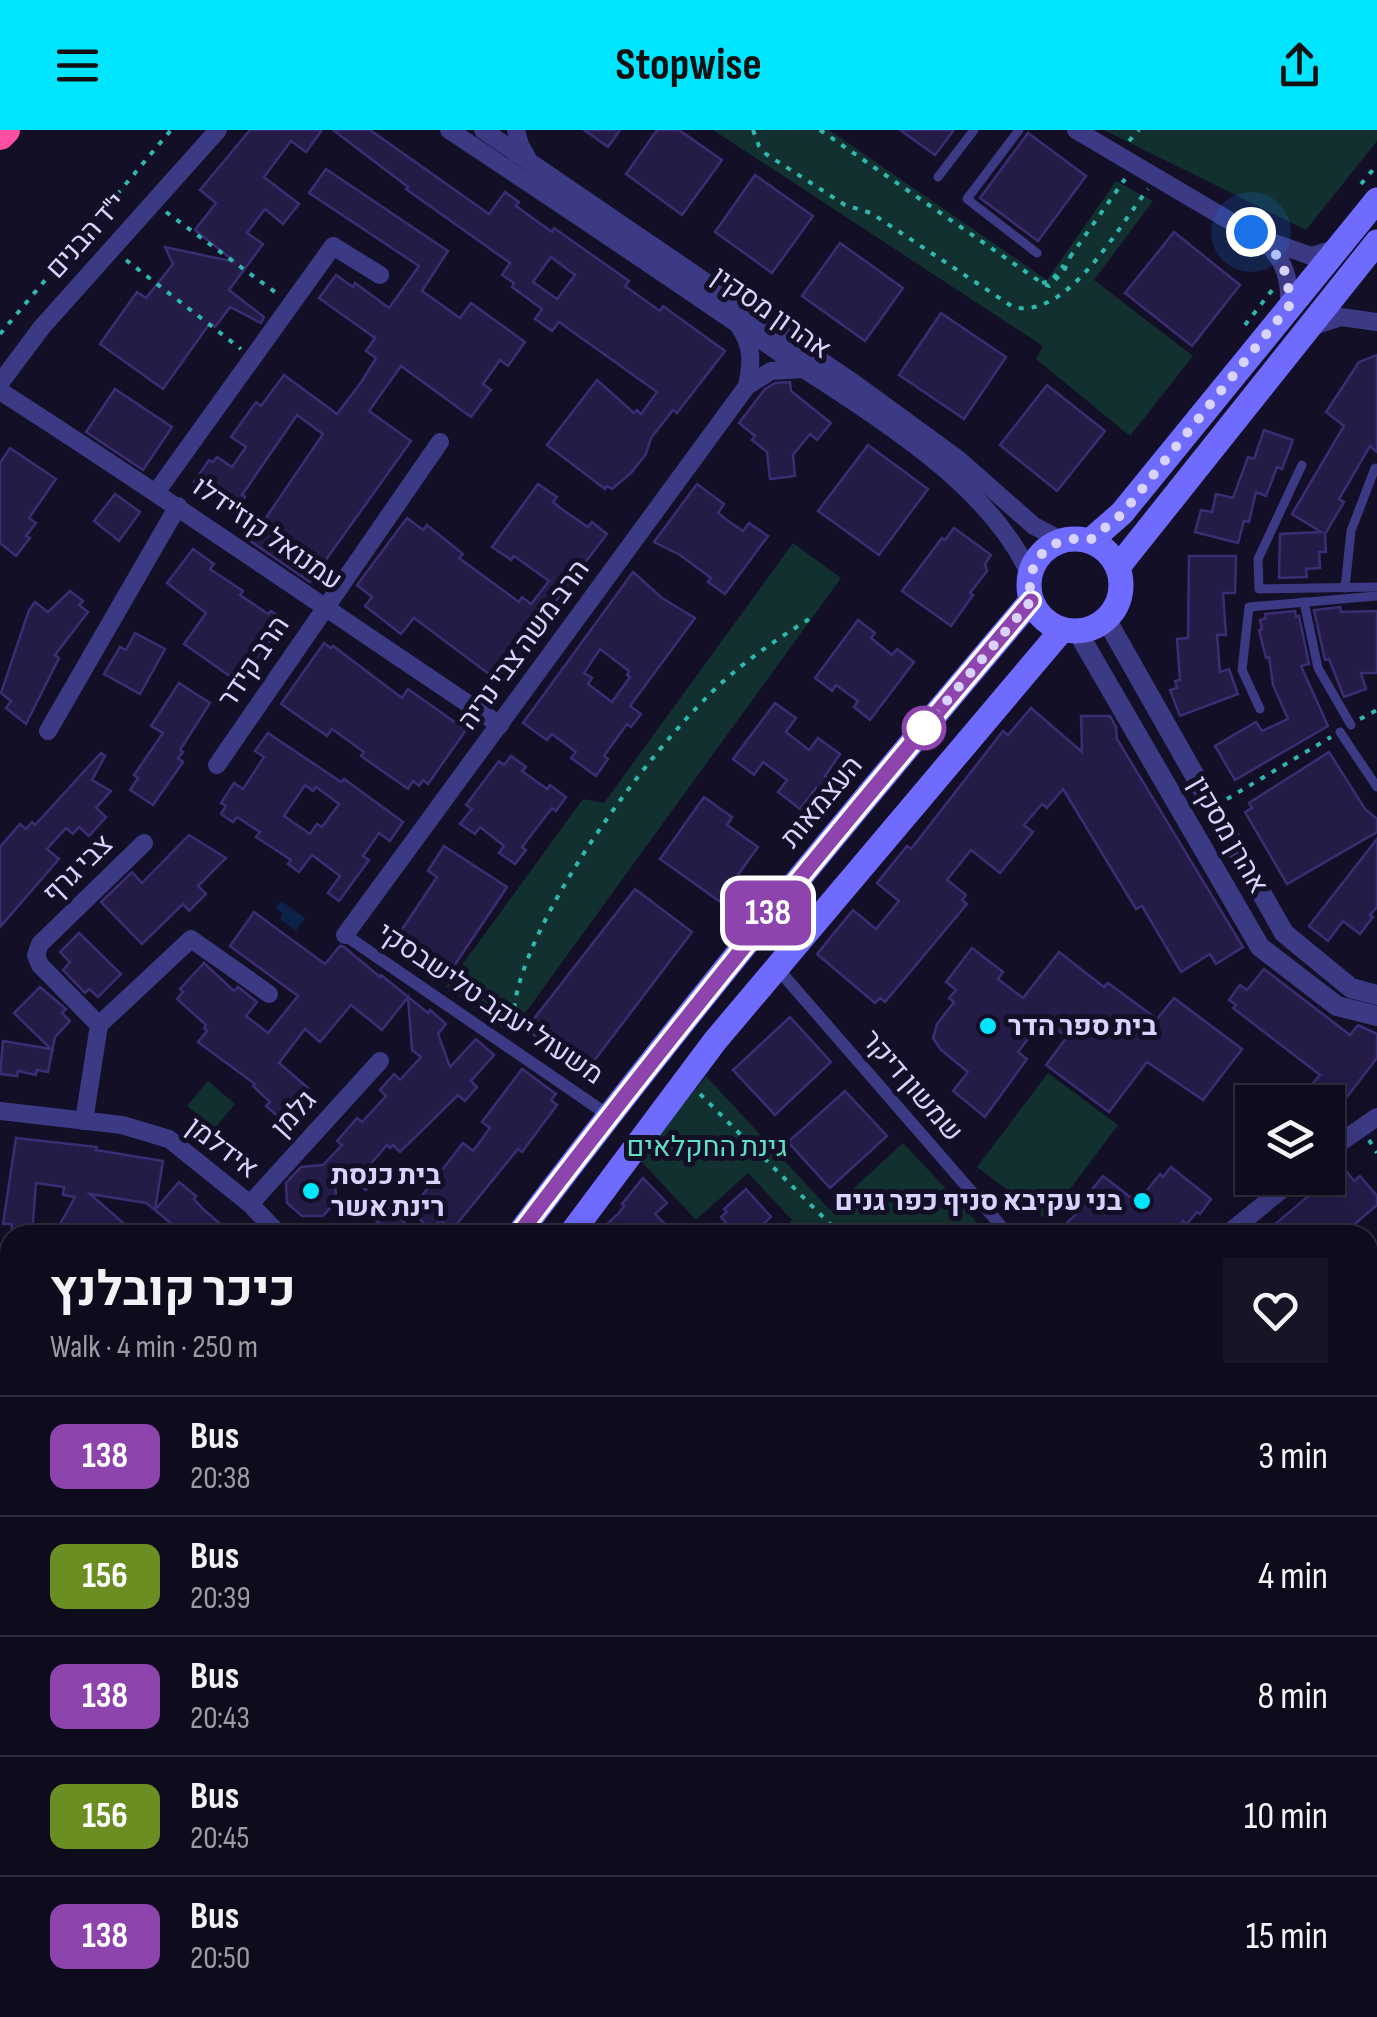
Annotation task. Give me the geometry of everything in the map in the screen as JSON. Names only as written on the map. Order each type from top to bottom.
[{"type":"main road","points":[[1090,540],[1122,514],[1377,200]]},
{"type":"main road","points":[[1118,567],[1377,242]]},
{"type":"main road","points":[[1061,540],[1090,540],[1102,546],[1118,567],[1120,595],[1106,619],[1092,628],[1070,630],[1038,614],[1030,588],[1038,557],[1061,540]]},
{"type":"main road","name":"העצמאות","points":[[526,1225],[608,1115],[1030,588]]},
{"type":"main road","points":[[577,1225],[686,1080],[1070,630]]},
{"type":"street","name":"י\"ד הבנים","points":[[0,383],[42,327],[218,130]]},
{"type":"street","name":"אהרון מסקין","points":[[449,130],[738,323],[909,443],[984,507],[1012,540],[1030,588]]},
{"type":"street","name":"אהרון מסקין","points":[[482,130],[906,420],[958,459],[1034,526],[1061,540]]},
{"type":"street","points":[[516,130],[530,162]]},
{"type":"street","points":[[1076,130],[1288,250],[1311,256],[1340,247]]},
{"type":"street","points":[[1251,232],[1276,252],[1283,264],[1290,286],[1289,306]]},
{"type":"street","points":[[157,491],[333,246],[380,276]]},
{"type":"street","points":[[1306,329],[1340,318],[1377,322]]},
{"type":"street","points":[[738,323],[751,351],[746,386]]},
{"type":"street","points":[[746,386],[771,372],[804,369]]},
{"type":"street","name":"הרב משה צבי נריה","points":[[345,935],[746,386]]},
{"type":"street","name":"עמנואל קוז'ידלו","points":[[0,391],[157,491],[500,725]]},
{"type":"street","name":"הרב קידר","points":[[217,765],[440,442]]},
{"type":"street","points":[[48,731],[178,506]]},
{"type":"street","name":"אהרן מסקין","points":[[1106,619],[1284,933],[1352,988],[1377,995]]},
{"type":"street","name":"אהרן מסקין","points":[[1070,630],[1260,947],[1337,1006],[1377,1016]]},
{"type":"street","name":"צבי גרף","points":[[99,1026],[40,965],[36,955],[40,944],[144,843]]},
{"type":"street","name":"משעול יעקב טלישבסקי","points":[[345,935],[608,1115]]},
{"type":"street","points":[[84,1120],[99,1026],[191,940],[270,994]]},
{"type":"street","name":"שמשון דיקר","points":[[778,969],[1000,1225]]},
{"type":"street","name":"גלמן","points":[[250,1204],[380,1061]]},
{"type":"street","name":"אידלמן","points":[[0,1111],[122,1125],[169,1140],[250,1204],[270,1225]]},
{"type":"street","points":[[1345,1137],[1377,1117]]},
{"type":"street","points":[[1238,1225],[1275,1195]]},
{"type":"lane","points":[[938,177],[974,130]]},
{"type":"lane","points":[[1019,130],[967,198],[1036,253]]},
{"type":"lane","points":[[1302,465],[1258,559],[1259,589],[1377,587]]},
{"type":"lane","points":[[1345,588],[1351,531],[1374,468]]},
{"type":"lane","points":[[1260,709],[1242,670],[1249,607],[1377,596]]},
{"type":"lane","points":[[1304,602],[1318,668],[1351,725]]},
{"type":"lane","points":[[1340,732],[1377,787]]},
{"type":"path","points":[[0,334],[171,130]]},
{"type":"path","points":[[753,130],[766,154],[844,205],[871,213],[1013,307],[1028,310],[1050,304],[1072,286],[1157,177]]},
{"type":"path","points":[[820,130],[1049,286],[1136,165]]},
{"type":"path","points":[[154,202],[291,304]]},
{"type":"path","points":[[112,248],[253,358]]},
{"type":"path","points":[[509,1048],[518,988],[539,934],[607,820],[710,694],[766,646],[814,616]]},
{"type":"path","points":[[1351,725],[1377,710]]},
{"type":"path","points":[[1215,806],[1340,732]]},
{"type":"path","points":[[686,1080],[831,1225]]},
{"type":"green space","points":[[713,130],[829,130],[1047,280],[1116,181],[1153,201],[1094,280],[1193,356],[1130,436],[1036,359],[1043,346]]},
{"type":"green space","points":[[1104,130],[1377,130],[1377,141],[1306,230]]},
{"type":"green space","points":[[793,543],[841,578],[510,1034],[446,987],[583,799],[604,803]]},
{"type":"green space","points":[[1048,1073],[1118,1125],[1047,1220],[977,1167]]},
{"type":"green space","name":"גינת החקלאים","points":[[706,1076],[830,1210],[903,1143],[980,1225],[787,1225],[792,1220],[748,1173],[696,1220],[639,1159]]},
{"type":"green space","points":[[208,1081],[235,1104],[215,1128],[187,1106]]},
{"type":"water","points":[[281,901],[305,918],[296,931],[280,919],[283,914],[276,908]]},
{"type":"building","points":[[250,130],[322,130],[306,152],[291,141],[264,177],[299,204],[283,224],[265,209],[247,233],[263,244],[229,290],[264,317],[261,323],[230,307],[215,327],[210,323],[163,389],[100,344],[137,292],[146,298],[173,264],[165,247],[235,262],[195,230],[216,203],[200,190]]},
{"type":"building","points":[[333,130],[370,130],[489,214],[505,192],[538,222],[552,232],[554,228],[629,281],[625,286],[660,311],[663,306],[725,351],[677,413],[673,410],[651,438],[646,454],[631,473],[612,489],[605,489],[547,445],[597,380],[634,413],[637,410],[641,414],[657,392],[559,322],[552,331],[535,319],[542,309],[502,275],[510,263]],"holes":[[[551,257],[575,275],[557,299],[533,282]]]},
{"type":"building","points":[[584,130],[620,130],[608,147]]},
{"type":"building","points":[[657,130],[679,130],[722,160],[682,215],[626,174]]},
{"type":"building","points":[[900,130],[954,130],[935,155]]},
{"type":"building","points":[[1028,133],[1086,176],[1038,241],[980,198]]},
{"type":"building","points":[[326,169],[448,251],[422,291],[460,318],[471,303],[525,342],[508,366],[500,360],[483,384],[491,390],[471,417],[401,366],[369,411],[411,441],[310,582],[250,541],[323,434],[297,415],[236,509],[194,482],[209,460],[213,462],[217,457],[232,467],[246,447],[231,437],[256,402],[261,406],[284,375],[337,414],[362,381],[376,358],[366,351],[375,338],[319,298],[336,275],[353,287],[355,283],[389,308],[419,266],[309,193]]},
{"type":"building","points":[[755,175],[813,216],[772,273],[715,232]]},
{"type":"building","points":[[1174,232],[1240,285],[1192,346],[1125,293]]},
{"type":"building","points":[[840,243],[903,288],[865,341],[802,296]]},
{"type":"building","points":[[941,313],[1006,357],[964,419],[899,375]]},
{"type":"building","points":[[1377,355],[1377,452],[1370,446],[1339,499],[1344,502],[1325,534],[1326,552],[1319,552],[1320,568],[1306,569],[1307,577],[1279,578],[1280,534],[1321,532],[1292,514],[1344,426],[1326,412],[1359,362]]},
{"type":"building","points":[[790,382],[791,391],[831,423],[817,440],[810,434],[793,455],[795,476],[770,479],[767,452],[739,423],[765,389],[775,383]]},
{"type":"building","points":[[1047,385],[1105,431],[1057,491],[1000,445]]},
{"type":"building","points":[[115,389],[172,427],[143,470],[86,432]]},
{"type":"building","points":[[1264,430],[1293,440],[1266,496],[1256,492],[1249,522],[1244,521],[1238,543],[1195,532],[1201,510],[1212,512],[1216,494],[1233,498],[1248,457],[1254,459]]},
{"type":"building","points":[[868,445],[928,489],[879,555],[818,511]]},
{"type":"building","points":[[10,448],[56,479],[29,518],[36,523],[16,556],[0,543],[0,463]]},
{"type":"building","points":[[538,484],[557,497],[553,502],[563,510],[588,527],[592,522],[607,534],[535,628],[540,632],[510,672],[505,668],[497,680],[414,618],[401,634],[365,606],[372,597],[357,585],[407,518],[423,530],[427,525],[463,554],[459,558],[519,602],[522,597],[531,604],[549,581],[514,556],[511,560],[492,547]]},
{"type":"building","points":[[697,484],[724,504],[718,513],[731,523],[743,531],[749,523],[768,536],[725,594],[680,555],[654,542]]},
{"type":"building","points":[[115,494],[140,512],[119,541],[94,521]]},
{"type":"building","points":[[954,528],[991,555],[985,564],[987,571],[951,626],[902,591]]},
{"type":"building","points":[[193,549],[214,564],[210,569],[243,591],[240,595],[268,614],[271,611],[285,620],[241,684],[184,644],[206,613],[167,583]]},
{"type":"building","points":[[1189,556],[1236,556],[1235,593],[1223,593],[1226,635],[1217,635],[1220,672],[1229,669],[1238,694],[1180,716],[1170,690],[1177,688],[1175,681],[1180,680],[1177,639],[1188,638]]},
{"type":"building","points":[[633,572],[662,598],[695,618],[630,706],[641,714],[631,727],[627,724],[604,756],[608,759],[596,776],[571,758],[576,752],[552,734],[547,740],[523,723]],"holes":[[[600,649],[629,671],[630,677],[612,702],[588,684],[592,678],[584,673]]]},
{"type":"building","points":[[70,591],[83,601],[79,605],[88,612],[55,655],[59,658],[26,724],[6,708],[11,701],[1,693],[29,610],[35,602],[48,612]]},
{"type":"building","points":[[1340,607],[1341,612],[1377,611],[1377,673],[1361,673],[1366,689],[1344,697],[1329,659],[1325,660],[1314,610]]},
{"type":"building","points":[[1295,611],[1309,664],[1301,666],[1328,726],[1235,780],[1215,746],[1256,722],[1262,731],[1288,719],[1273,685],[1269,657],[1266,658],[1259,630],[1265,614]]},
{"type":"building","points":[[858,620],[875,633],[871,638],[892,655],[897,649],[914,662],[870,720],[854,707],[858,701],[836,685],[832,691],[815,678]]},
{"type":"building","points":[[135,633],[165,649],[140,694],[104,674],[120,647],[126,650]]},
{"type":"building","points":[[324,643],[402,698],[408,689],[466,730],[428,784],[423,780],[419,786],[413,781],[408,789],[361,756],[364,752],[332,729],[327,736],[281,704]]},
{"type":"building","points":[[179,683],[210,703],[180,750],[183,752],[178,758],[183,762],[153,805],[130,790],[138,778],[134,775],[163,733],[151,726]]},
{"type":"building","points":[[775,703],[796,718],[786,732],[809,750],[818,738],[840,754],[825,776],[830,780],[826,786],[821,791],[816,788],[800,809],[778,792],[787,780],[763,762],[754,775],[733,759]]},
{"type":"building","points":[[1031,708],[1082,752],[1081,716],[1110,716],[1117,739],[1243,947],[1216,964],[1210,954],[1181,972],[1142,906],[1136,909],[1063,789],[1047,808],[1042,804],[1024,825],[1033,832],[1000,873],[971,850],[947,880],[966,895],[962,900],[967,904],[885,1002],[880,998],[875,1003],[817,954],[853,910],[876,929],[899,901],[877,883],[907,846],[911,849],[1003,731],[1008,735]]},
{"type":"building","points":[[268,733],[341,782],[344,779],[403,822],[390,841],[379,833],[363,856],[369,860],[339,901],[328,893],[340,876],[312,855],[299,872],[288,864],[291,860],[256,837],[260,832],[237,817],[233,822],[221,814],[226,806],[221,803],[234,783],[243,789],[264,757],[255,751]],"holes":[[[305,785],[313,791],[316,787],[339,804],[322,827],[317,824],[310,834],[284,816]]]},
{"type":"building","points":[[1329,752],[1365,809],[1377,819],[1377,832],[1287,884],[1245,812],[1252,808],[1249,803]]},
{"type":"building","points":[[101,753],[105,756],[92,780],[111,791],[96,808],[106,817],[89,836],[79,827],[73,834],[66,828],[47,849],[59,859],[0,927],[0,847],[20,824],[26,829],[32,822],[35,825]]},
{"type":"building","points":[[511,756],[526,767],[522,771],[566,797],[556,811],[552,808],[522,847],[526,850],[515,864],[499,853],[504,846],[480,827],[475,834],[460,824],[472,809],[466,805],[499,761],[504,765]]},
{"type":"building","points":[[704,797],[732,817],[727,825],[758,847],[719,901],[660,859]]},
{"type":"building","points":[[189,835],[226,858],[198,886],[206,894],[189,911],[183,904],[142,944],[101,902],[132,872],[142,883]]},
{"type":"building","points":[[1377,839],[1377,907],[1370,915],[1373,917],[1360,934],[1343,921],[1328,941],[1309,926]]},
{"type":"building","points":[[444,846],[507,887],[446,978],[393,943],[437,877],[428,871]]},
{"type":"building","points":[[635,889],[692,932],[584,1074],[526,1029]]},
{"type":"building","points":[[254,912],[325,964],[340,946],[344,947],[380,977],[381,975],[428,1013],[430,1010],[446,1024],[438,1034],[450,1067],[476,1039],[494,1055],[471,1081],[477,1087],[465,1101],[458,1095],[400,1152],[387,1145],[367,1168],[375,1180],[366,1190],[335,1166],[336,1201],[323,1216],[302,1216],[287,1203],[286,1183],[301,1167],[323,1165],[342,1145],[337,1141],[357,1118],[362,1122],[386,1096],[380,1090],[394,1074],[400,1080],[421,1057],[412,1050],[408,997],[382,1030],[351,1005],[320,1042],[305,1029],[279,1063],[308,1088],[281,1119],[266,1106],[270,1102],[255,1084],[198,1042],[207,1031],[206,1025],[177,999],[183,992],[180,989],[204,963],[234,991],[238,987],[257,1002],[246,1016],[268,1033],[298,996],[230,946]]},
{"type":"building","points":[[79,933],[121,974],[98,997],[89,989],[85,993],[63,970],[70,962],[60,952]]},
{"type":"building","points":[[972,948],[1003,972],[998,979],[1023,998],[1059,952],[1104,987],[1108,983],[1157,1019],[1174,998],[1242,1049],[1203,1100],[1147,1062],[1109,1112],[1046,1065],[1067,1037],[1043,1019],[1018,1052],[1027,1059],[985,1117],[953,1091],[968,1072],[941,1050],[933,1038],[937,1024],[954,1002],[949,998],[956,990],[946,982]]},
{"type":"building","points":[[1264,969],[1350,1035],[1358,1025],[1377,1034],[1377,1058],[1346,1098],[1345,1085],[1316,1085],[1313,1083],[1320,1075],[1233,1008],[1236,1005],[1229,1000],[1240,985],[1247,990]]},
{"type":"building","points":[[40,987],[66,1009],[62,1013],[70,1021],[55,1037],[48,1072],[0,1074],[3,1041],[51,1049],[14,1013]]},
{"type":"building","points":[[790,1017],[831,1062],[775,1115],[733,1070]]},
{"type":"building","points":[[522,1069],[556,1094],[551,1100],[557,1105],[522,1152],[518,1149],[456,1225],[440,1220],[436,1225],[426,1225],[410,1211],[463,1143],[473,1151],[490,1128],[482,1122]]},
{"type":"building","points":[[845,1091],[887,1136],[830,1188],[788,1142]]},
{"type":"building","points":[[16,1138],[97,1147],[96,1150],[163,1161],[155,1210],[146,1203],[90,1194],[126,1225],[60,1225],[75,1197],[63,1195],[64,1187],[36,1183],[33,1225],[3,1224]]},
{"type":"building","points":[[1171,1167],[1211,1199],[1187,1224],[1183,1221],[1180,1225],[1065,1225],[1085,1206],[1081,1203],[1103,1176],[1134,1200],[1140,1199],[1160,1174],[1163,1177]]},
{"type":"building","points":[[1345,1170],[1354,1181],[1360,1176],[1377,1196],[1377,1205],[1354,1225],[1274,1225],[1310,1195],[1345,1195]]},
{"type":"building","points":[[643,1178],[667,1203],[655,1214],[666,1225],[606,1225],[619,1213]]},
{"type":"building","points":[[179,1182],[221,1225],[173,1225],[155,1210]]},
{"type":"building","points":[[746,1189],[771,1217],[762,1225],[724,1225],[724,1209]]},
{"type":"building","points":[[386,1206],[405,1223],[382,1225],[374,1219]]},
{"type":"bus line","name":"138","points":[[525,1225],[628,1088],[783,895],[1031,601]]},
{"type":"place","name":"בית ספר הדר","points":[[988,1026]]},
{"type":"place","name":"בית כנסת רינת אשר","points":[[311,1191]]},
{"type":"place","name":"בני עקיבא סניף כפר גנים","points":[[1142,1201]]},
{"type":"route","points":[[924,728],[1031,601],[1030,570],[1038,557],[1061,540],[1090,540],[1122,514],[1289,306],[1290,286],[1283,264],[1276,252],[1251,232]]}]
